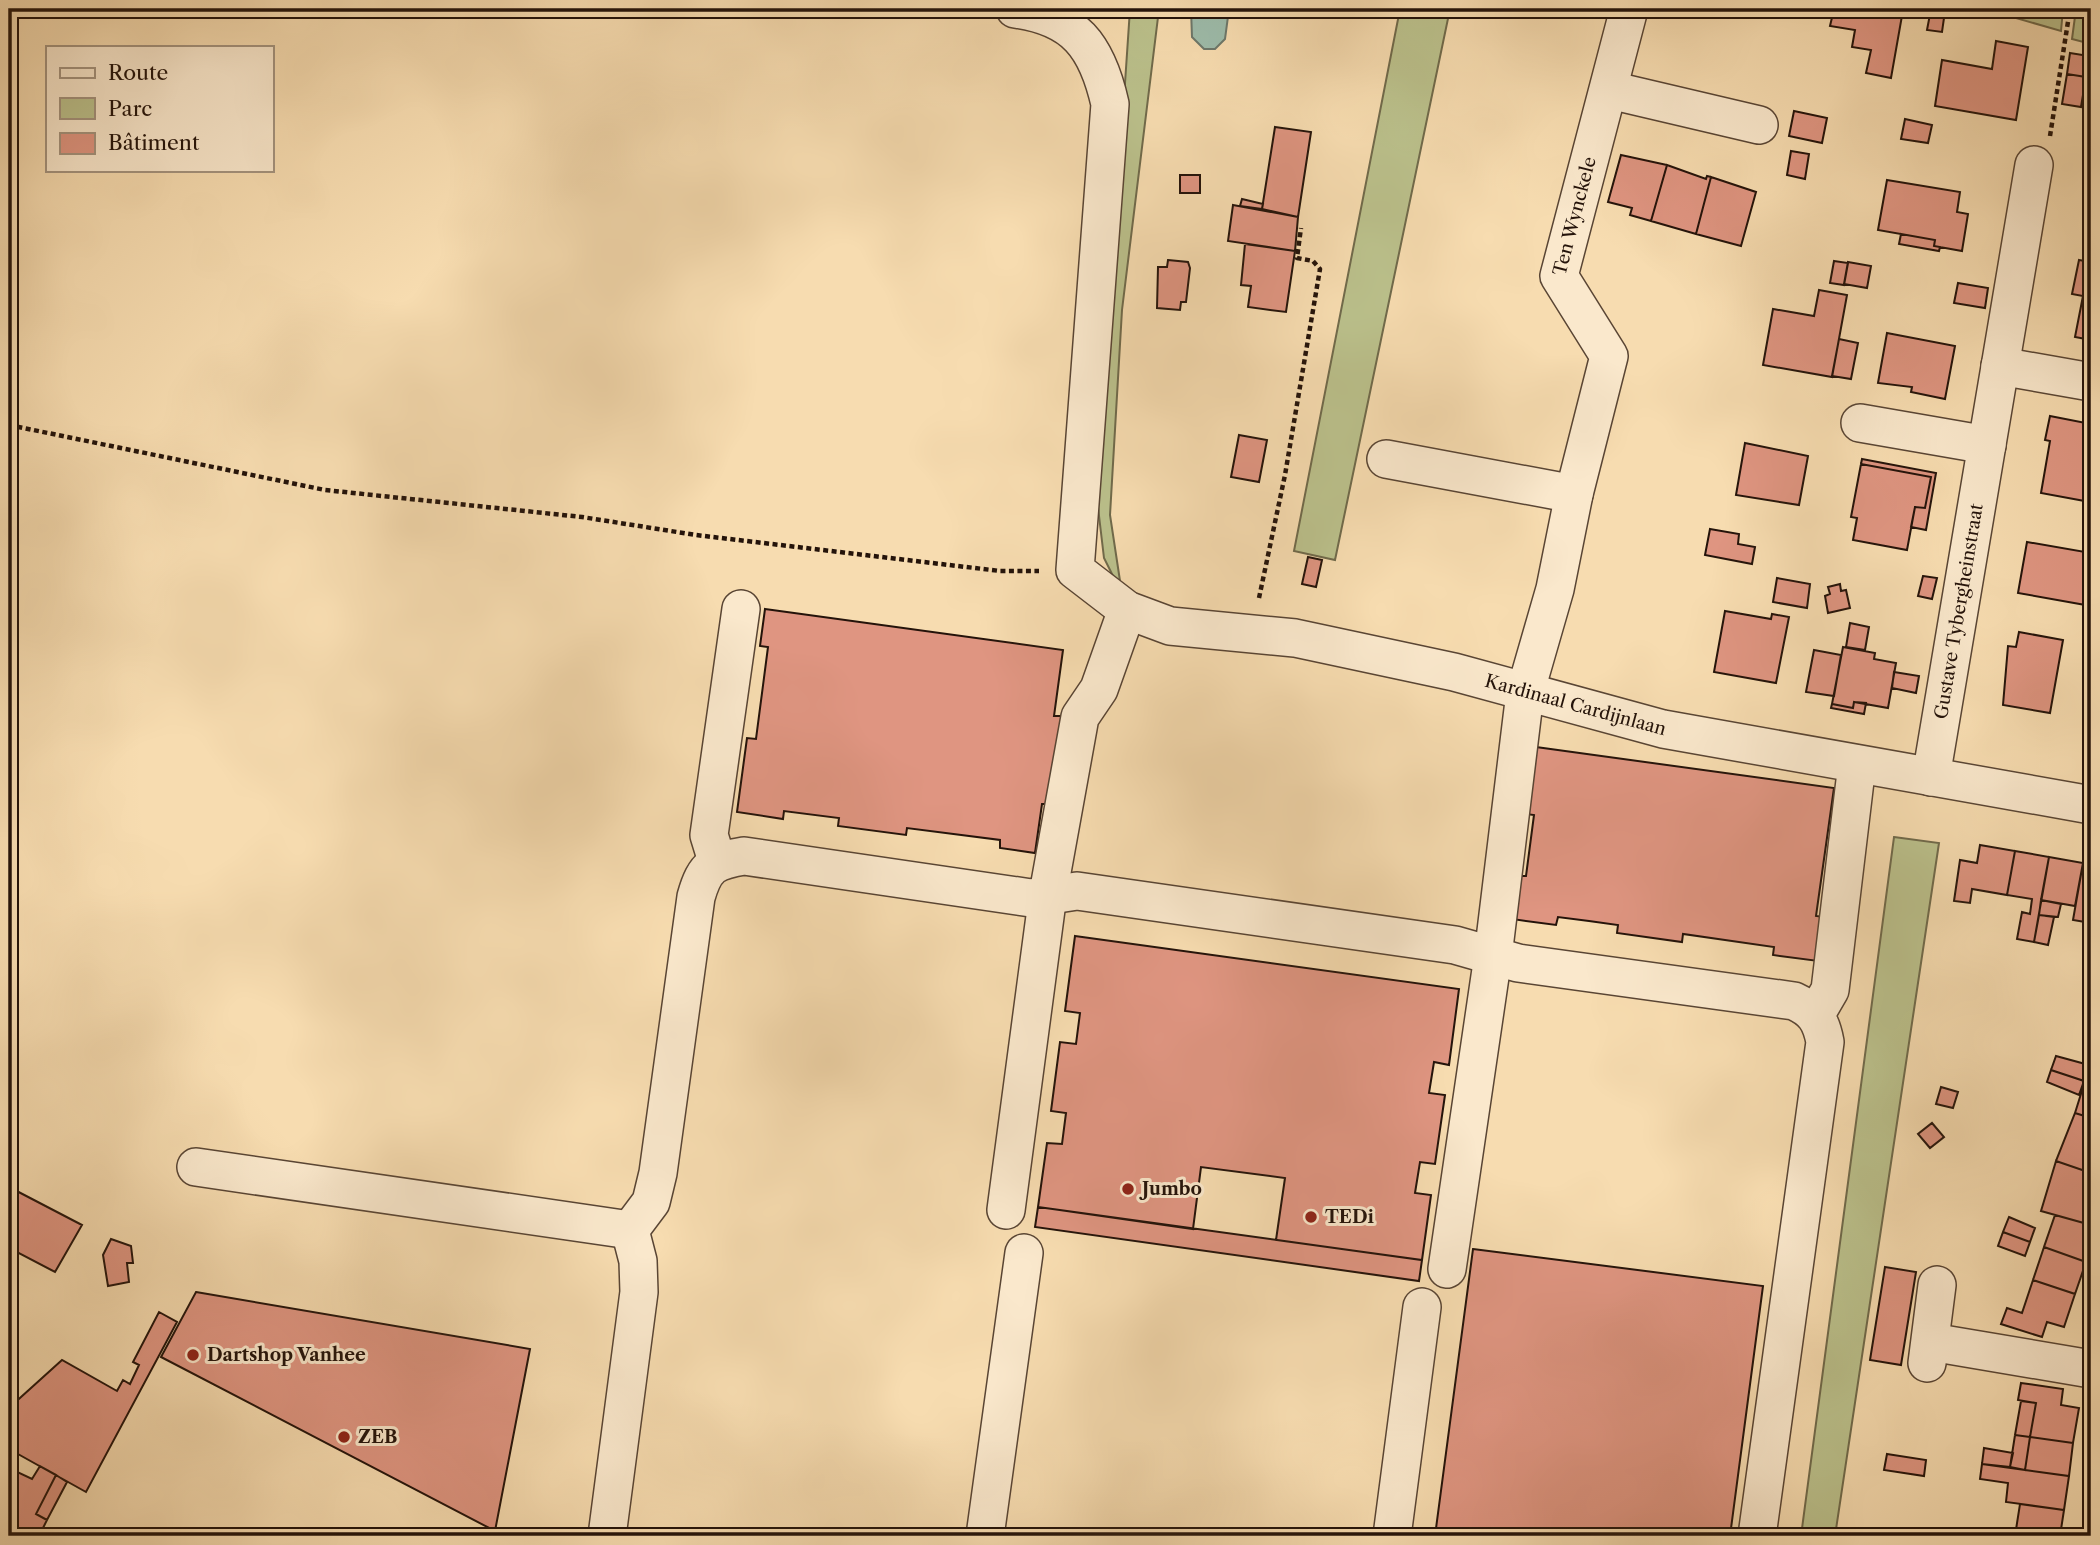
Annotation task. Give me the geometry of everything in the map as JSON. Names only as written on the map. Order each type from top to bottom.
[{"type":"street","points":[[1015,9],[1044,13],[1073,27],[1100,69],[1110,104],[1075,570]]},
{"type":"street","name":"Ten Wynckele","points":[[1447,1269],[1493,956],[1525,693],[1555,589],[1574,494],[1609,356],[1559,276],[1610,90],[1629,9]]},
{"type":"street","points":[[1610,90],[1759,125]]},
{"type":"street","name":"Gustave Tybergheinstraat","points":[[1931,777],[2034,165]]},
{"type":"street","points":[[2000,366],[2091,382]]},
{"type":"street","points":[[1860,423],[1987,445]]},
{"type":"street","points":[[1386,459],[1574,494]]},
{"type":"street","name":"Kardinaal Cardijnlaan","points":[[1075,570],[1127,610],[1170,626],[1295,638],[1454,672],[1663,729],[2091,805]]},
{"type":"street","points":[[717,861],[709,835],[741,608]]},
{"type":"street","points":[[1006,1210],[1048,894],[1080,717],[1099,689],[1127,610]]},
{"type":"street","points":[[1816,1014],[1830,990],[1857,764]]},
{"type":"street","points":[[607,1536],[639,1292],[638,1261],[631,1230],[651,1202],[696,897],[701,877],[717,861],[744,856],[1031,898],[1077,891],[1455,944],[1518,963],[1794,1000],[1816,1014],[1825,1042],[1757,1536]]},
{"type":"street","points":[[197,1167],[631,1230]]},
{"type":"street","points":[[985,1536],[1024,1253]]},
{"type":"street","points":[[1937,1285],[1929,1352],[2091,1369]]},
{"type":"street","points":[[1392,1536],[1422,1307]]},
{"type":"path","points":[[2034,165],[2046,159],[2070,9]]},
{"type":"path","points":[[1252,633],[1284,475],[1320,269],[1313,261],[1297,258],[1301,228]]},
{"type":"path","points":[[9,425],[325,490],[582,517],[696,535],[1000,571],[1075,570]]},
{"type":"green space","points":[[1130,9],[1159,9],[1122,310],[1110,515],[1122,594],[1104,558],[1097,499]]},
{"type":"green space","points":[[1400,9],[1450,9],[1335,560],[1294,551]]},
{"type":"green space","points":[[1985,9],[2063,9],[2061,31]]},
{"type":"green space","points":[[2076,9],[2091,9],[2091,44],[2072,39]]},
{"type":"green space","points":[[1894,837],[1939,843],[1835,1536],[1801,1536]]},
{"type":"shaded area","points":[[1191,9],[1229,9],[1225,39],[1215,49],[1204,49],[1192,37]]},
{"type":"building","points":[[1834,9],[1903,10],[1891,78],[1866,73],[1871,50],[1852,47],[1855,30],[1830,26]]},
{"type":"building","points":[[1931,9],[1945,11],[1942,32],[1927,30]]},
{"type":"building","points":[[1996,41],[2028,47],[2016,120],[1935,106],[1942,60],[1992,69]]},
{"type":"building","points":[[2070,53],[2089,56],[2086,77],[2067,74]]},
{"type":"building","points":[[2067,74],[2086,77],[2081,107],[2062,104]]},
{"type":"building","points":[[1794,111],[1827,118],[1822,143],[1789,136]]},
{"type":"building","points":[[1905,119],[1932,125],[1928,143],[1901,139]]},
{"type":"building","points":[[1275,127],[1311,132],[1298,217],[1262,209]]},
{"type":"building","points":[[1791,151],[1809,154],[1805,179],[1787,175]]},
{"type":"building","points":[[1621,155],[1667,165],[1651,221],[1630,215],[1632,208],[1608,202]]},
{"type":"building","points":[[1667,165],[1706,179],[1707,176],[1711,177],[1696,234],[1651,221]]},
{"type":"building","points":[[1180,175],[1200,175],[1200,193],[1180,193]]},
{"type":"building","points":[[1711,177],[1756,192],[1741,246],[1696,234]]},
{"type":"building","points":[[1887,180],[1960,192],[1957,212],[1968,214],[1962,251],[1934,246],[1935,240],[1878,230]]},
{"type":"building","points":[[1242,199],[1263,204],[1262,209],[1240,206]]},
{"type":"building","points":[[1233,205],[1298,217],[1295,251],[1228,241]]},
{"type":"building","points":[[1901,234],[1935,240],[1934,246],[1940,247],[1939,251],[1899,244]]},
{"type":"building","points":[[1245,244],[1295,251],[1286,312],[1248,307],[1251,286],[1241,285]]},
{"type":"building","points":[[1168,260],[1188,262],[1190,268],[1186,302],[1181,302],[1180,310],[1157,308],[1158,267],[1167,267]]},
{"type":"building","points":[[2079,260],[2091,262],[2091,340],[2075,337],[2083,296],[2072,294]]},
{"type":"building","points":[[1834,261],[1848,263],[1844,285],[1830,283]]},
{"type":"building","points":[[1848,262],[1871,266],[1867,288],[1844,284]]},
{"type":"building","points":[[1958,283],[1988,288],[1985,308],[1954,303]]},
{"type":"building","points":[[1819,290],[1847,295],[1832,377],[1763,365],[1773,309],[1814,316]]},
{"type":"building","points":[[1887,333],[1955,346],[1945,399],[1911,392],[1912,387],[1878,383]]},
{"type":"building","points":[[1839,339],[1858,343],[1851,379],[1832,376]]},
{"type":"building","points":[[2050,416],[2091,424],[2090,502],[2041,493],[2050,441],[2045,440]]},
{"type":"building","points":[[1239,435],[1267,440],[1259,482],[1231,477]]},
{"type":"building","points":[[1745,443],[1808,456],[1799,505],[1736,495]]},
{"type":"building","points":[[1862,459],[1936,473],[1926,530],[1911,527],[1915,507],[1925,508],[1931,477],[1861,464]]},
{"type":"building","points":[[1861,464],[1931,477],[1925,508],[1915,507],[1907,550],[1853,540],[1857,518],[1851,517]]},
{"type":"building","points":[[1710,529],[1739,534],[1738,544],[1755,547],[1752,564],[1705,555]]},
{"type":"building","points":[[2027,542],[2091,553],[2091,606],[2018,593]]},
{"type":"building","points":[[1308,557],[1322,560],[1316,587],[1302,584]]},
{"type":"building","points":[[1923,576],[1937,578],[1932,599],[1918,596]]},
{"type":"building","points":[[1777,578],[1810,584],[1807,608],[1773,602]]},
{"type":"building","points":[[1840,584],[1841,591],[1846,590],[1850,608],[1828,613],[1825,596],[1830,594],[1828,587]]},
{"type":"building","points":[[765,609],[1063,650],[1054,716],[1062,716],[1050,804],[1042,804],[1035,853],[1000,848],[1000,840],[907,828],[906,835],[838,826],[839,818],[784,811],[783,819],[737,812],[747,738],[756,739],[768,647],[760,646]]},
{"type":"building","points":[[1725,611],[1771,619],[1772,614],[1789,617],[1776,683],[1714,672]]},
{"type":"building","points":[[1850,623],[1869,627],[1865,650],[1846,647]]},
{"type":"building","points":[[2019,632],[2063,640],[2050,713],[2003,705],[2008,646],[2016,647]]},
{"type":"building","points":[[1843,647],[1875,653],[1874,659],[1896,663],[1888,708],[1854,702],[1853,708],[1832,704]]},
{"type":"building","points":[[1814,650],[1841,655],[1834,696],[1806,692]]},
{"type":"building","points":[[1894,672],[1919,676],[1916,693],[1892,688]]},
{"type":"building","points":[[1854,702],[1866,703],[1864,714],[1831,708],[1832,704],[1853,708]]},
{"type":"building","points":[[1536,747],[1834,788],[1816,916],[1824,917],[1818,961],[1773,955],[1774,947],[1683,934],[1682,942],[1617,933],[1618,925],[1589,921],[1558,917],[1556,925],[1512,919],[1518,876],[1526,876],[1534,815],[1526,814]]},
{"type":"building","points":[[1980,845],[2015,851],[2007,895],[1972,889],[1970,903],[1954,901],[1960,860],[1977,863]]},
{"type":"building","points":[[2015,851],[2049,857],[2034,942],[2017,939],[2022,912],[2030,914],[2032,899],[2007,895]]},
{"type":"building","points":[[2049,857],[2083,863],[2075,906],[2041,900]]},
{"type":"building","points":[[2083,863],[2091,864],[2091,923],[2073,920]]},
{"type":"building","points":[[2041,900],[2061,904],[2058,917],[2039,915]]},
{"type":"building","points":[[2039,915],[2054,917],[2048,945],[2034,942]]},
{"type":"building","points":[[2091,924],[2091,953],[2087,952]]},
{"type":"building","points":[[1075,936],[1459,989],[1449,1065],[1434,1062],[1429,1093],[1445,1095],[1435,1164],[1420,1162],[1415,1193],[1431,1195],[1422,1260],[1276,1240],[1285,1178],[1201,1167],[1193,1229],[1038,1207],[1047,1143],[1062,1144],[1066,1113],[1051,1111],[1060,1042],[1076,1044],[1080,1013],[1065,1011]]},
{"type":"building","points":[[2056,1056],[2089,1065],[2084,1081],[2051,1070]]},
{"type":"building","points":[[2091,1064],[2091,1083],[2085,1081]]},
{"type":"building","points":[[2051,1070],[2084,1081],[2079,1095],[2047,1082]]},
{"type":"building","points":[[2085,1081],[2091,1083],[2091,1118],[2075,1113]]},
{"type":"building","points":[[1941,1087],[1958,1092],[1953,1108],[1936,1104]]},
{"type":"building","points":[[2075,1113],[2091,1118],[2091,1173],[2056,1161]]},
{"type":"building","points":[[1932,1123],[1944,1137],[1930,1148],[1918,1134]]},
{"type":"building","points":[[2056,1161],[2091,1173],[2091,1225],[2041,1211]]},
{"type":"building","points":[[9,1187],[82,1225],[55,1272],[9,1248]]},
{"type":"building","points":[[1038,1207],[1422,1260],[1419,1281],[1035,1227]]},
{"type":"building","points":[[2055,1215],[2091,1225],[2091,1246],[2086,1262],[2044,1247]]},
{"type":"building","points":[[2009,1217],[2035,1228],[2030,1242],[2003,1232]]},
{"type":"building","points":[[2003,1232],[2030,1242],[2025,1256],[1998,1246]]},
{"type":"building","points":[[111,1239],[131,1246],[133,1263],[127,1263],[129,1282],[108,1286],[103,1255]]},
{"type":"building","points":[[2044,1247],[2086,1262],[2075,1294],[2033,1280]]},
{"type":"building","points":[[1473,1249],[1763,1286],[1730,1536],[1435,1536]]},
{"type":"building","points":[[1885,1267],[1916,1272],[1901,1365],[1870,1360]]},
{"type":"building","points":[[2033,1280],[2075,1294],[2064,1327],[2047,1322],[2042,1337],[2001,1324],[2007,1308],[2022,1313]]},
{"type":"building","points":[[196,1292],[530,1349],[495,1531],[161,1357]]},
{"type":"building","points":[[159,1312],[177,1322],[86,1492],[9,1449],[10,1407],[62,1360],[117,1391],[123,1380],[130,1384],[139,1365],[133,1362]]},
{"type":"building","points":[[2021,1383],[2063,1389],[2061,1405],[2079,1408],[2073,1443],[2030,1437],[2036,1403],[2018,1400]]},
{"type":"building","points":[[2021,1401],[2036,1403],[2030,1437],[2015,1435]]},
{"type":"building","points":[[2015,1435],[2030,1437],[2025,1470],[2010,1467]]},
{"type":"building","points":[[2030,1437],[2073,1443],[2069,1476],[2025,1470]]},
{"type":"building","points":[[1984,1448],[2013,1453],[2010,1467],[1982,1464]]},
{"type":"building","points":[[1887,1454],[1926,1460],[1924,1476],[1884,1470]]},
{"type":"building","points":[[1982,1464],[2069,1476],[2064,1510],[2006,1502],[2008,1483],[1980,1479]]},
{"type":"building","points":[[40,1466],[56,1475],[36,1514],[47,1520],[39,1536],[16,1536],[9,1532],[9,1468],[32,1479]]},
{"type":"building","points":[[56,1475],[67,1482],[47,1520],[36,1514]]},
{"type":"building","points":[[2020,1504],[2064,1510],[2060,1536],[2015,1536]]},
{"type":"building","points":[[1952,1529],[1977,1532],[1976,1536],[1951,1536]]},
{"type":"place","name":"Jumbo","points":[[1128,1189]]},
{"type":"place","name":"TEDi","points":[[1311,1217]]},
{"type":"place","name":"Dartshop Vanhee","points":[[193,1355]]},
{"type":"place","name":"ZEB","points":[[344,1437]]}]
